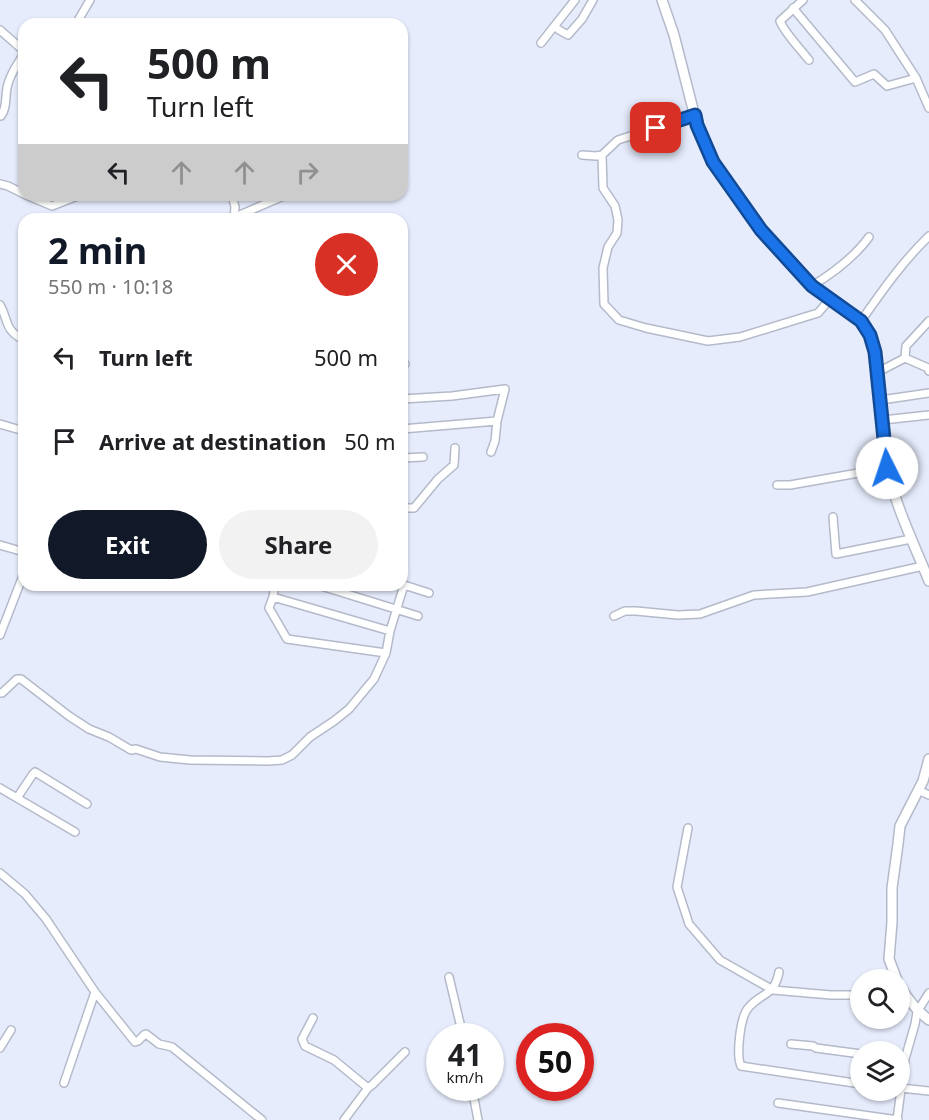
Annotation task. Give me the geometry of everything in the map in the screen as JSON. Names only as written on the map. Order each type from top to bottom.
[{"type":"main road","points":[[662,0],[674,35],[697,125],[713,162],[761,230],[812,286],[861,321],[870,335],[878,372],[887,468],[911,539],[929,580]]},
{"type":"main road","points":[[893,969],[889,959],[892,888],[900,826],[923,781],[929,759]]},
{"type":"main road","points":[[910,1003],[917,1012],[929,1020]]},
{"type":"street","points":[[80,18],[90,0]]},
{"type":"street","points":[[541,43],[575,0]]},
{"type":"street","points":[[555,26],[568,35],[582,19],[593,0]]},
{"type":"street","points":[[803,0],[780,21],[809,60]]},
{"type":"street","points":[[855,0],[885,30],[916,78],[929,108]]},
{"type":"street","points":[[793,8],[855,82],[874,74],[887,86],[916,78]]},
{"type":"street","points":[[0,30],[18,46]]},
{"type":"street","points":[[0,116],[5,111],[3,85],[18,62]]},
{"type":"street","points":[[582,154],[602,155],[618,141],[695,115]]},
{"type":"street","points":[[602,155],[603,189],[615,206],[618,220],[617,233],[608,247],[603,268],[604,304],[619,320],[708,341],[740,337],[818,313],[830,299]]},
{"type":"street","points":[[0,184],[18,191]]},
{"type":"street","points":[[41,201],[52,206],[65,201]]},
{"type":"street","points":[[246,213],[273,201]]},
{"type":"street","points":[[861,321],[891,278],[929,236]]},
{"type":"street","points":[[812,286],[834,272],[862,247],[869,237]]},
{"type":"street","points":[[0,305],[10,330],[18,337]]},
{"type":"street","points":[[905,358],[906,346],[929,321]]},
{"type":"street","points":[[878,372],[905,358]]},
{"type":"street","points":[[905,358],[928,368],[929,371]]},
{"type":"street","points":[[408,399],[505,389],[491,452]]},
{"type":"street","points":[[881,400],[929,393]]},
{"type":"street","points":[[883,420],[929,415]]},
{"type":"street","points":[[408,429],[497,422]]},
{"type":"street","points":[[0,424],[18,429]]},
{"type":"street","points":[[408,508],[414,508],[438,479],[454,465],[454,448]]},
{"type":"street","points":[[408,458],[423,457]]},
{"type":"street","points":[[777,485],[790,485],[887,468]]},
{"type":"street","points":[[833,517],[836,554],[911,539]]},
{"type":"street","points":[[0,545],[18,550]]},
{"type":"street","points":[[614,616],[636,611],[678,615],[700,614],[754,595],[807,592],[923,566]]},
{"type":"street","points":[[408,586],[429,592]]},
{"type":"street","points":[[0,634],[18,588]]},
{"type":"street","points":[[274,591],[269,608],[287,639],[386,653]]},
{"type":"street","points":[[337,591],[418,616]]},
{"type":"street","points":[[0,693],[17,679],[21,679],[89,729],[131,750],[136,749],[160,757],[190,760],[282,760],[292,755],[310,737],[349,709],[374,679],[386,653],[402,591]]},
{"type":"street","points":[[273,597],[390,631]]},
{"type":"street","points":[[17,798],[36,772],[87,804]]},
{"type":"street","points":[[0,788],[75,832]]},
{"type":"street","points":[[918,790],[929,795]]},
{"type":"street","points":[[688,828],[677,887],[689,924],[720,960],[772,990],[850,995]]},
{"type":"street","points":[[0,873],[25,894],[46,919],[95,993],[135,1042],[146,1034],[159,1044],[172,1047],[262,1120]]},
{"type":"street","points":[[779,972],[772,990],[749,1006],[743,1016],[739,1052],[741,1066],[850,1082]]},
{"type":"street","points":[[449,976],[460,1023]]},
{"type":"street","points":[[64,1083],[95,993]]},
{"type":"street","points":[[909,1041],[917,1012],[929,993]]},
{"type":"street","points":[[313,1018],[302,1039],[305,1046],[334,1060],[368,1088]]},
{"type":"street","points":[[0,1048],[10,1030]]},
{"type":"street","points":[[791,1044],[850,1052]]},
{"type":"street","points":[[344,1120],[368,1088],[405,1052]]},
{"type":"street","points":[[910,1090],[929,1091]]},
{"type":"street","points":[[474,1101],[478,1120]]},
{"type":"street","points":[[778,1103],[898,1120],[899,1101]]},
{"type":"route","points":[[656,128],[695,115],[713,162],[761,230],[812,286],[861,321],[870,335],[875,352],[887,468]]}]
